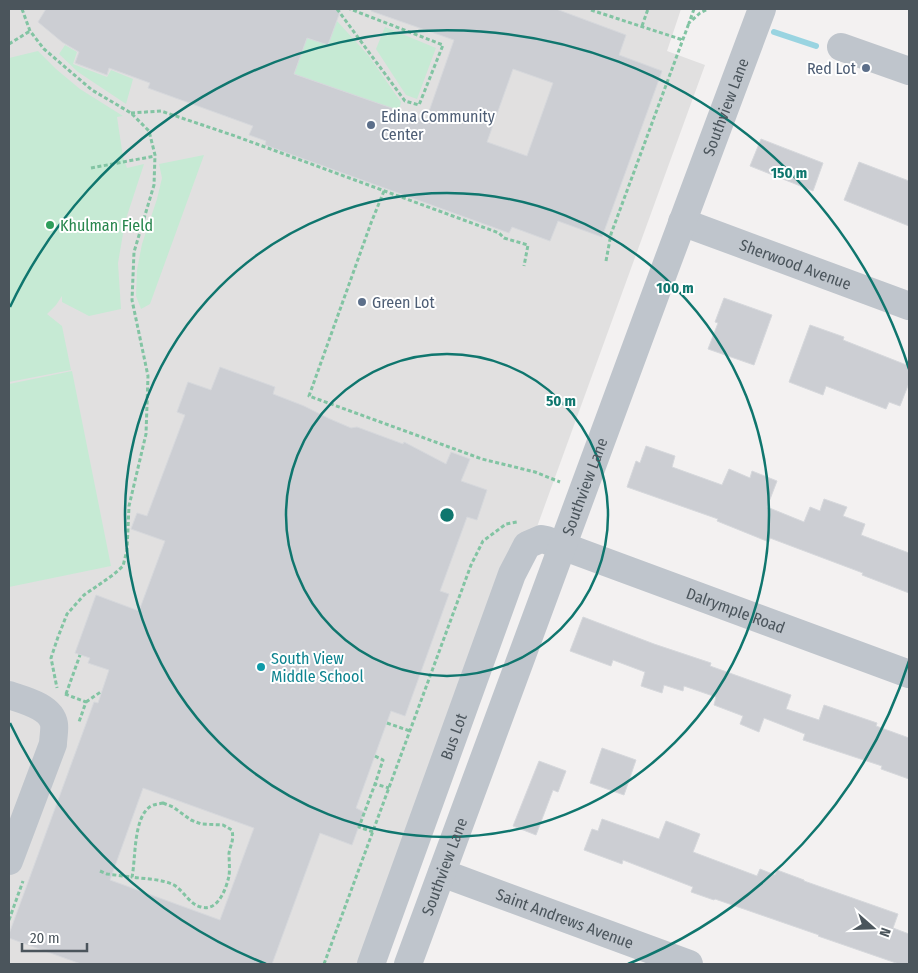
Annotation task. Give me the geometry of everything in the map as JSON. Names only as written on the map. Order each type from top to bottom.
[{"type":"street","name":"Southview Lane","points":[[408,964],[762,9]]},
{"type":"street","points":[[842,47],[909,71]]},
{"type":"street","name":"Sherwood Avenue","points":[[682,222],[909,306]]},
{"type":"street","name":"Bus Lot","points":[[371,964],[512,574],[527,545],[546,540],[563,546]]},
{"type":"street","name":"Dalrymple Road","points":[[563,546],[909,674]]},
{"type":"street","points":[[9,695],[34,703],[50,715],[54,724],[53,744],[17,868]]},
{"type":"street","name":"Saint Andrews Avenue","points":[[442,873],[689,964]]},
{"type":"path","points":[[22,9],[30,31],[44,49],[92,90],[131,113],[149,131],[155,156],[154,185],[134,252],[132,300],[148,376],[146,434],[129,506],[123,566],[84,595],[67,614],[51,658],[58,692],[86,702]]},
{"type":"path","points":[[337,9],[405,101],[419,105],[443,45],[350,9]]},
{"type":"path","points":[[642,26],[648,9]]},
{"type":"path","points":[[606,261],[611,234],[694,9]]},
{"type":"path","points":[[689,22],[708,9]]},
{"type":"path","points":[[591,10],[683,40]]},
{"type":"path","points":[[9,44],[30,31]]},
{"type":"path","points":[[131,113],[161,111],[236,136],[499,233],[504,238],[528,245],[524,266]]},
{"type":"path","points":[[91,168],[155,156]]},
{"type":"path","points":[[384,191],[308,396],[482,459],[535,472],[560,482]]},
{"type":"path","points":[[324,964],[471,565],[483,541],[506,524],[523,521]]},
{"type":"path","points":[[66,694],[80,655]]},
{"type":"path","points":[[77,729],[86,702],[102,691]]},
{"type":"path","points":[[387,723],[410,731]]},
{"type":"path","points":[[373,832],[359,827],[383,760],[375,756]]},
{"type":"path","points":[[374,784],[389,788]]},
{"type":"path","points":[[100,871],[107,874],[132,876],[173,885],[182,891],[193,903],[202,908],[211,907],[218,902],[229,875],[230,851],[233,839],[232,830],[223,825],[202,824],[191,820],[173,807],[163,803],[153,805],[145,812],[140,824],[132,876]]},
{"type":"path","points":[[9,920],[17,868]]},
{"type":"shaded area","points":[[9,9],[681,9],[667,51],[705,65],[378,964],[9,964]]},
{"type":"green space","points":[[317,9],[326,9],[368,55],[401,102],[399,111],[294,74]]},
{"type":"green space","points":[[385,27],[436,48],[417,99],[406,95],[376,49]]},
{"type":"green space","points":[[65,45],[77,52],[73,64],[107,77],[111,70],[133,79],[126,104],[78,72],[59,54]]},
{"type":"green space","name":"Khulman Field","points":[[38,51],[80,89],[123,116],[117,117],[123,157],[127,168],[144,164],[125,222],[118,263],[121,309],[89,316],[62,302],[62,296],[47,314],[62,326],[71,370],[9,382],[9,58]]},
{"type":"green space","points":[[204,155],[150,304],[141,309],[136,296],[137,270],[142,244],[162,178],[159,164]]},
{"type":"green space","points":[[72,371],[111,566],[9,587],[9,384]]},
{"type":"building","name":"Edina Community Center","points":[[46,9],[341,9],[328,45],[307,38],[294,74],[426,120],[454,40],[371,11],[371,9],[556,9],[626,35],[619,55],[662,71],[602,237],[558,221],[550,241],[512,227],[509,233],[265,145],[266,141],[249,135],[253,126],[148,88],[150,83],[109,68],[107,75],[75,63],[79,52],[62,42],[38,22]],"holes":[[[513,69],[553,83],[527,156],[487,142]]]},
{"type":"building","points":[[761,139],[823,163],[813,191],[750,166]]},
{"type":"building","points":[[859,162],[909,181],[909,226],[844,200]]},
{"type":"building","points":[[724,298],[772,315],[754,365],[708,349],[718,323],[715,322]]},
{"type":"building","points":[[810,325],[844,337],[843,340],[909,366],[909,383],[900,406],[889,402],[886,409],[826,386],[823,395],[789,382]]},
{"type":"building","name":"South View Middle School","points":[[220,367],[275,387],[273,394],[330,419],[351,428],[357,427],[403,444],[404,442],[446,464],[451,452],[470,459],[461,481],[487,490],[477,520],[467,517],[440,591],[449,594],[405,716],[391,711],[356,808],[364,812],[352,845],[320,833],[272,964],[81,964],[9,938],[9,934],[94,702],[98,703],[109,670],[88,663],[90,658],[75,653],[96,595],[139,611],[165,541],[131,529],[137,513],[147,516],[185,415],[177,412],[188,382],[211,390]],"holes":[[[143,788],[254,828],[220,920],[110,880]]]},
{"type":"building","points":[[646,446],[675,456],[672,467],[722,485],[729,469],[750,478],[752,471],[777,481],[767,507],[804,522],[810,507],[820,511],[824,499],[847,507],[843,516],[865,524],[861,535],[909,553],[909,593],[862,575],[863,573],[770,538],[769,542],[717,521],[718,519],[627,487],[636,461],[640,463]]},
{"type":"building","points":[[583,617],[711,663],[710,666],[791,695],[786,709],[819,720],[824,705],[877,723],[876,726],[909,738],[909,779],[881,769],[882,766],[803,740],[805,734],[764,718],[759,732],[740,724],[743,716],[714,705],[716,697],[684,686],[683,691],[664,685],[662,693],[641,686],[645,672],[613,660],[611,666],[570,651]]},
{"type":"building","points":[[602,748],[636,760],[624,795],[590,783]]},
{"type":"building","points":[[539,761],[566,771],[558,792],[553,790],[536,835],[513,826]]},
{"type":"building","points":[[602,819],[659,839],[666,821],[700,834],[693,852],[757,876],[760,869],[775,875],[777,870],[898,914],[893,928],[909,934],[909,964],[899,964],[691,892],[693,887],[623,860],[622,864],[584,850],[592,829],[598,831]]},
{"type":"waterway","points":[[774,32],[816,46]]},
{"type":"place","name":"Red Lot","points":[[866,68]]},
{"type":"place","name":"Edina Community Center","points":[[371,125]]},
{"type":"place","name":"Khulman Field","points":[[50,225]]},
{"type":"place","name":"Green Lot","points":[[362,302]]},
{"type":"place","name":"South View Middle School","points":[[261,667]]}]
